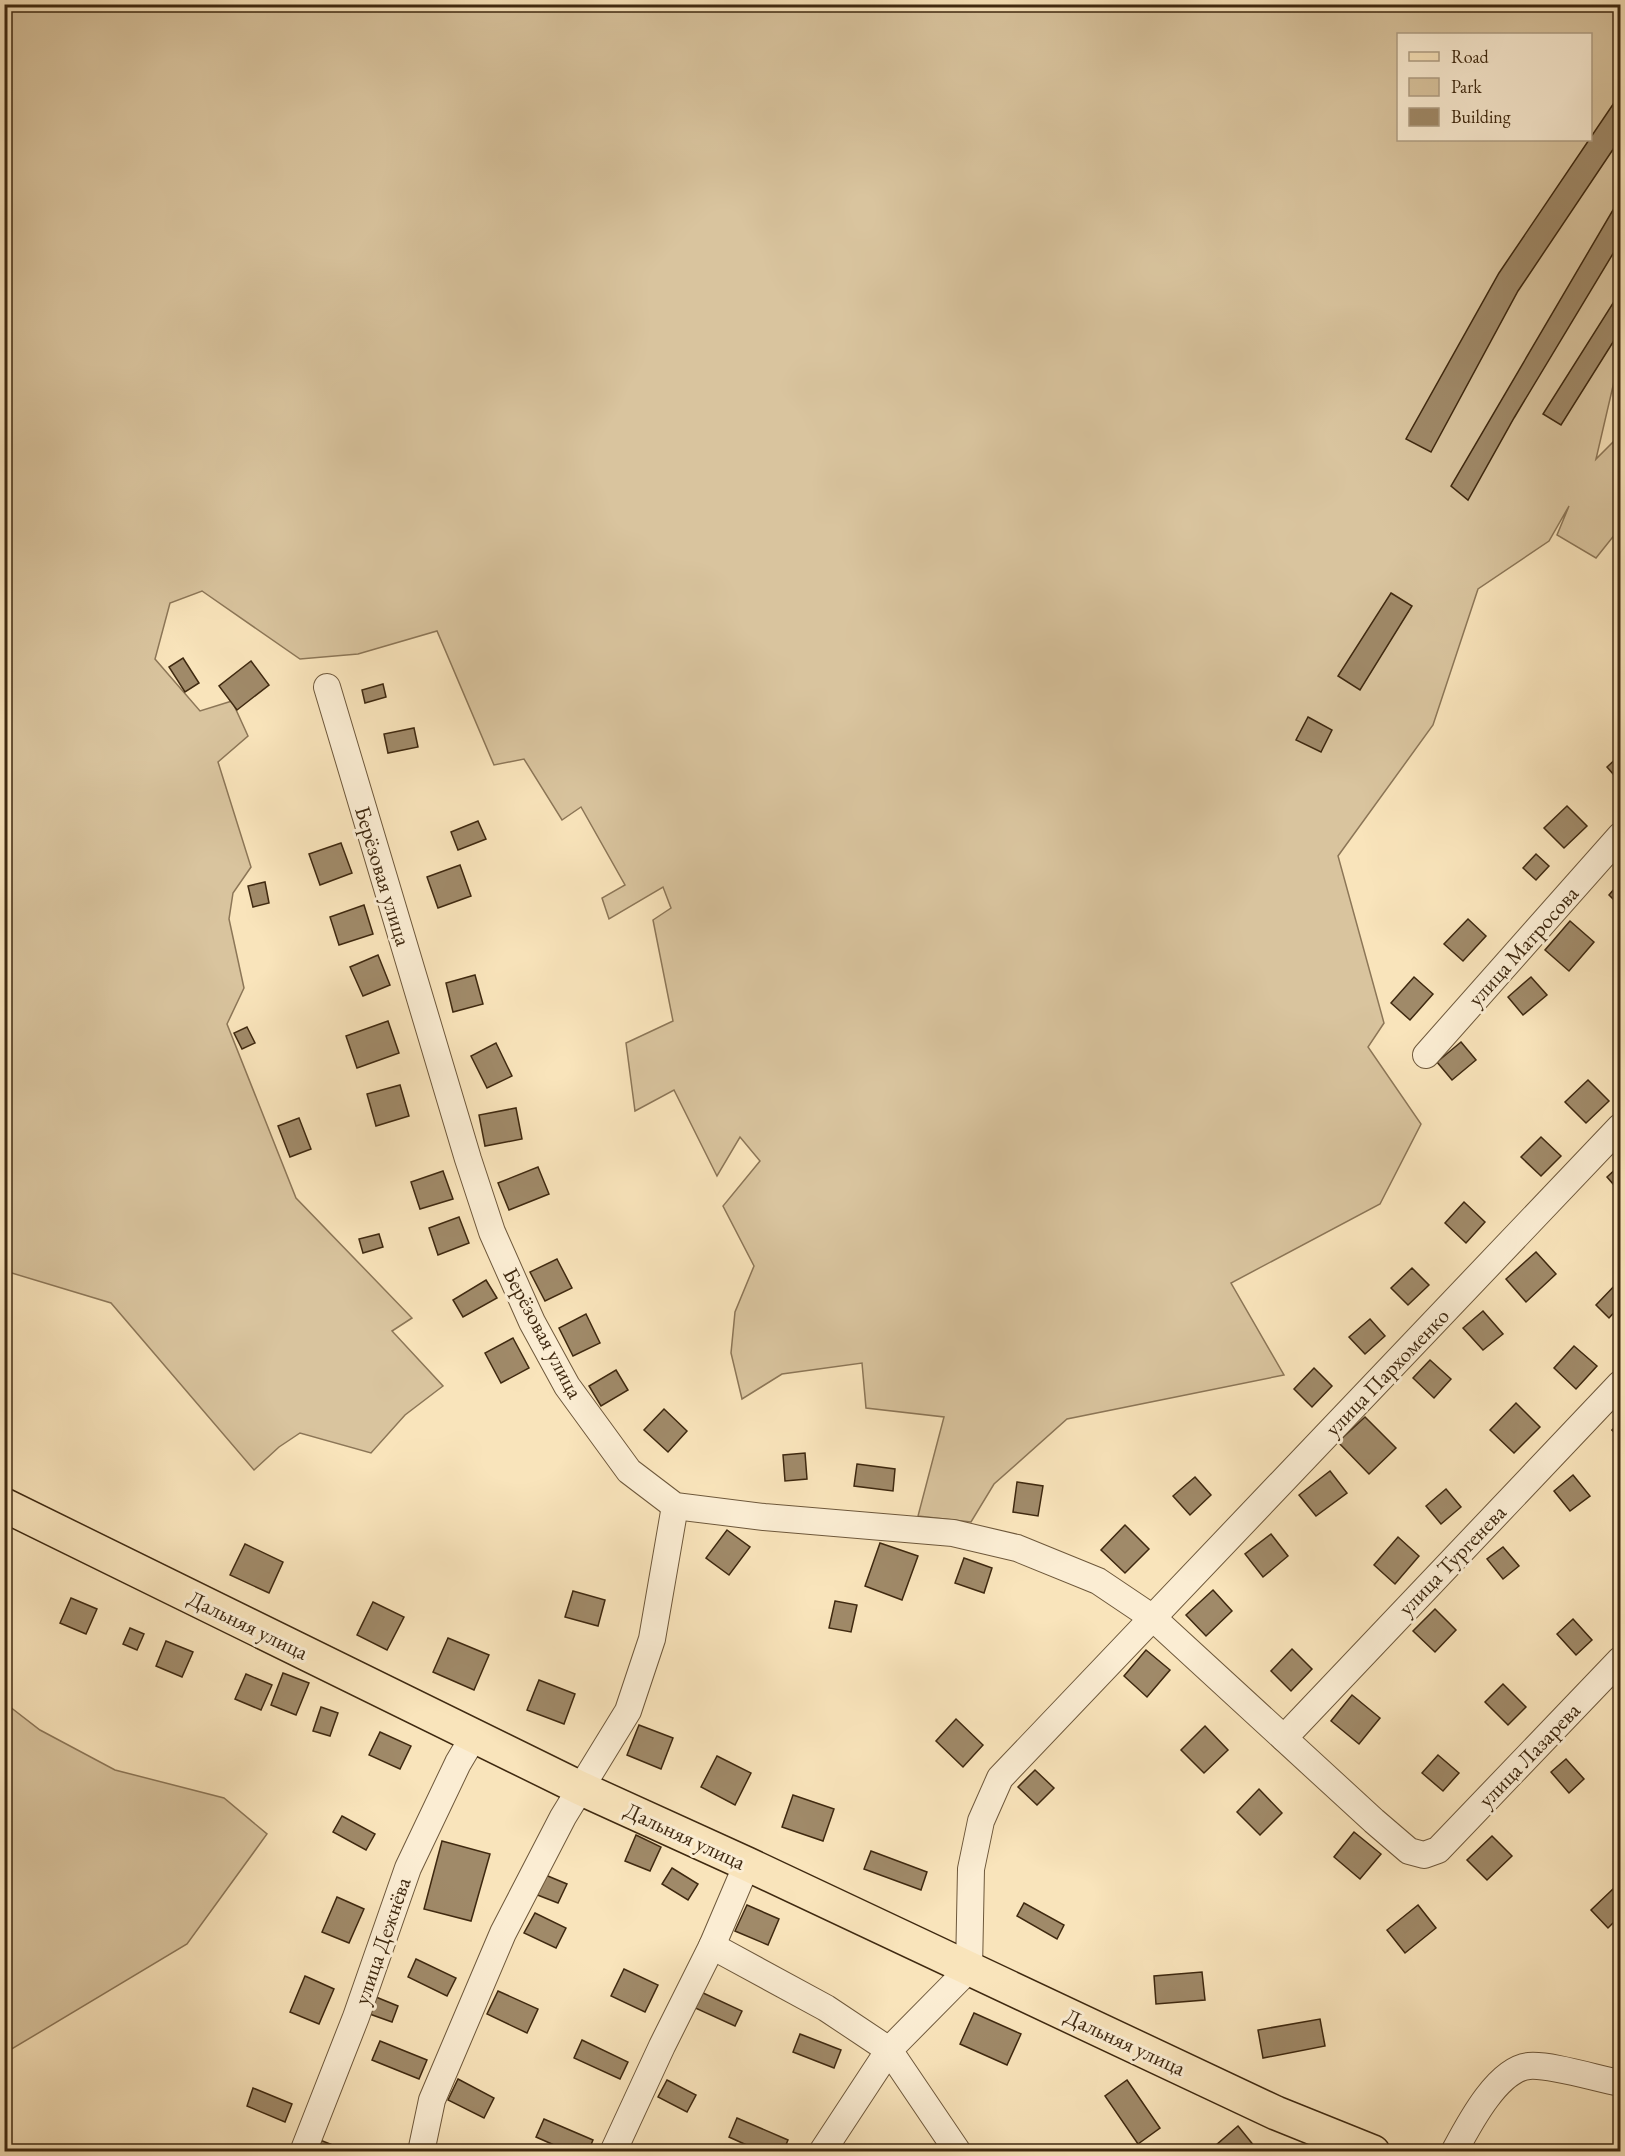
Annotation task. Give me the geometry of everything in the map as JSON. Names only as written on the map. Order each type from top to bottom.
[{"type":"main road","name":"Дальняя улица","points":[[4,1505],[580,1788],[1276,2113],[1373,2151]]},
{"type":"street","name":"Берёзовая улица","points":[[327,687],[468,1159],[492,1232],[532,1322],[567,1386],[629,1471],[675,1506]]},
{"type":"street","name":"улица Матросова","points":[[1426,1055],[1620,836]]},
{"type":"street","name":"улица Пархоменко","points":[[969,1969],[971,1869],[981,1821],[1000,1778],[1620,1126]]},
{"type":"street","name":"улица Тургенева","points":[[1284,1738],[1620,1384]]},
{"type":"street","points":[[421,2151],[432,2100],[503,1933],[563,1817],[628,1711],[652,1639],[675,1506],[764,1517],[952,1533],[1017,1548],[1098,1581],[1153,1618],[1284,1738]]},
{"type":"street","name":"улица Лазарева","points":[[1284,1738],[1409,1851],[1424,1855],[1438,1850],[1620,1660]]},
{"type":"street","name":"улица Дежнёва","points":[[303,2151],[356,2017],[408,1868],[458,1763],[474,1736]]},
{"type":"street","points":[[613,2151],[712,1946],[747,1864]]},
{"type":"street","points":[[712,1946],[826,2008],[889,2050],[958,2151]]},
{"type":"street","points":[[822,2151],[889,2050],[969,1969]]},
{"type":"street","points":[[1454,2151],[1469,2124],[1494,2089],[1505,2076],[1520,2068],[1530,2066],[1551,2069],[1620,2083]]},
{"type":"green space","points":[[4,5],[1620,5],[1620,356],[1596,459],[1620,435],[1620,528],[1596,558],[1557,535],[1569,506],[1549,541],[1478,589],[1433,725],[1338,856],[1384,1023],[1368,1047],[1421,1124],[1380,1204],[1231,1283],[1284,1375],[1067,1419],[994,1484],[971,1522],[918,1516],[944,1417],[866,1408],[862,1363],[782,1374],[742,1399],[731,1353],[735,1312],[754,1266],[723,1206],[760,1161],[740,1137],[717,1176],[674,1090],[635,1111],[626,1043],[673,1021],[653,920],[671,908],[663,887],[609,919],[602,898],[625,885],[581,807],[562,820],[524,759],[494,765],[437,631],[358,654],[300,659],[202,591],[170,603],[155,659],[200,711],[232,701],[248,736],[218,762],[251,867],[233,893],[229,919],[244,988],[227,1024],[296,1198],[412,1318],[392,1331],[443,1386],[405,1415],[371,1453],[300,1433],[279,1447],[254,1470],[111,1303],[5,1271]]},
{"type":"green space","points":[[5,1703],[40,1730],[115,1770],[224,1798],[267,1834],[187,1944],[5,2053]]},
{"type":"building","points":[[1620,94],[1620,139],[1518,291],[1431,452],[1406,439],[1499,273],[1588,141],[1592,141],[1592,135]]},
{"type":"building","points":[[1620,198],[1620,242],[1514,418],[1468,500],[1451,486]]},
{"type":"building","points":[[1620,292],[1620,331],[1561,425],[1543,414]]},
{"type":"building","points":[[1391,593],[1412,606],[1360,690],[1338,676]]},
{"type":"building","points":[[183,658],[199,683],[185,692],[169,667]]},
{"type":"building","points":[[251,661],[269,685],[237,710],[219,686]]},
{"type":"building","points":[[383,684],[386,697],[365,703],[362,690]]},
{"type":"building","points":[[1308,717],[1332,730],[1321,752],[1296,740]]},
{"type":"building","points":[[414,728],[418,747],[388,753],[384,734]]},
{"type":"building","points":[[1620,755],[1620,782],[1607,767]]},
{"type":"building","points":[[1567,806],[1587,826],[1564,848],[1544,828]]},
{"type":"building","points":[[478,821],[486,839],[458,850],[451,832]]},
{"type":"building","points":[[341,843],[352,873],[320,885],[309,854]]},
{"type":"building","points":[[1536,854],[1549,866],[1536,880],[1523,868]]},
{"type":"building","points":[[460,865],[471,896],[438,908],[427,877]]},
{"type":"building","points":[[265,882],[269,903],[253,907],[248,886]]},
{"type":"building","points":[[1620,882],[1620,906],[1609,895]]},
{"type":"building","points":[[364,905],[373,934],[339,945],[330,917]]},
{"type":"building","points":[[1468,919],[1486,936],[1463,961],[1444,944]]},
{"type":"building","points":[[1570,921],[1594,942],[1569,971],[1545,950]]},
{"type":"building","points":[[378,955],[390,985],[363,996],[350,967]]},
{"type":"building","points":[[475,975],[483,1004],[453,1012],[446,983]]},
{"type":"building","points":[[1414,977],[1433,994],[1410,1020],[1391,1003]]},
{"type":"building","points":[[1531,977],[1547,995],[1523,1015],[1508,997]]},
{"type":"building","points":[[388,1021],[399,1053],[357,1068],[346,1036]]},
{"type":"building","points":[[247,1027],[255,1043],[242,1049],[234,1033]]},
{"type":"building","points":[[1461,1042],[1476,1060],[1452,1080],[1437,1062]]},
{"type":"building","points":[[496,1043],[512,1076],[487,1088],[471,1056]]},
{"type":"building","points":[[1588,1080],[1609,1101],[1586,1123],[1565,1102]]},
{"type":"building","points":[[400,1085],[409,1116],[376,1126],[367,1094]]},
{"type":"building","points":[[516,1108],[522,1139],[485,1146],[479,1115]]},
{"type":"building","points":[[299,1118],[311,1149],[290,1157],[278,1126]]},
{"type":"building","points":[[1541,1137],[1561,1156],[1541,1176],[1521,1157]]},
{"type":"building","points":[[1620,1165],[1620,1192],[1607,1177]]},
{"type":"building","points":[[538,1167],[549,1194],[509,1210],[498,1183]]},
{"type":"building","points":[[443,1171],[453,1199],[420,1209],[411,1182]]},
{"type":"building","points":[[1464,1202],[1485,1222],[1466,1243],[1445,1223]]},
{"type":"building","points":[[459,1217],[469,1243],[438,1255],[429,1228]]},
{"type":"building","points":[[379,1234],[383,1247],[363,1253],[359,1239]]},
{"type":"building","points":[[1536,1252],[1556,1274],[1526,1302],[1506,1279]]},
{"type":"building","points":[[557,1259],[572,1288],[545,1301],[530,1272]]},
{"type":"building","points":[[1412,1268],[1429,1285],[1408,1305],[1391,1288]]},
{"type":"building","points":[[486,1280],[497,1298],[463,1317],[453,1300]]},
{"type":"building","points":[[1618,1282],[1620,1284],[1620,1306],[1609,1318],[1596,1305]]},
{"type":"building","points":[[1483,1311],[1503,1334],[1483,1350],[1463,1328]]},
{"type":"building","points":[[586,1314],[600,1343],[573,1356],[559,1328]]},
{"type":"building","points":[[1370,1319],[1385,1336],[1365,1354],[1349,1337]]},
{"type":"building","points":[[513,1338],[529,1368],[501,1383],[485,1353]]},
{"type":"building","points":[[1574,1346],[1597,1366],[1576,1389],[1554,1368]]},
{"type":"building","points":[[1430,1360],[1451,1379],[1434,1398],[1413,1378]]},
{"type":"building","points":[[1314,1368],[1332,1386],[1312,1407],[1294,1389]]},
{"type":"building","points":[[616,1370],[628,1390],[601,1406],[589,1386]]},
{"type":"building","points":[[1516,1403],[1540,1427],[1514,1453],[1490,1430]]},
{"type":"building","points":[[664,1409],[687,1431],[668,1452],[644,1430]]},
{"type":"building","points":[[1365,1417],[1396,1448],[1369,1474],[1338,1442]]},
{"type":"building","points":[[1620,1422],[1620,1439],[1612,1430]]},
{"type":"building","points":[[805,1453],[807,1479],[785,1481],[783,1455]]},
{"type":"building","points":[[857,1464],[895,1469],[893,1491],[854,1486]]},
{"type":"building","points":[[1330,1471],[1347,1493],[1316,1516],[1299,1495]]},
{"type":"building","points":[[1573,1475],[1590,1496],[1570,1511],[1554,1491]]},
{"type":"building","points":[[1195,1477],[1211,1495],[1190,1515],[1173,1496]]},
{"type":"building","points":[[1017,1482],[1043,1486],[1038,1516],[1013,1512]]},
{"type":"building","points":[[1446,1489],[1461,1507],[1441,1524],[1426,1506]]},
{"type":"building","points":[[1125,1525],[1149,1549],[1125,1573],[1101,1550]]},
{"type":"building","points":[[727,1530],[750,1547],[729,1575],[706,1558]]},
{"type":"building","points":[[1271,1534],[1288,1556],[1263,1577],[1245,1554]]},
{"type":"building","points":[[1398,1537],[1419,1556],[1395,1584],[1374,1565]]},
{"type":"building","points":[[880,1543],[918,1556],[902,1600],[865,1586]]},
{"type":"building","points":[[245,1544],[283,1562],[269,1593],[230,1575]]},
{"type":"building","points":[[1503,1547],[1519,1566],[1503,1579],[1487,1559]]},
{"type":"building","points":[[964,1558],[992,1568],[984,1593],[955,1583]]},
{"type":"building","points":[[1213,1590],[1232,1611],[1206,1636],[1186,1615]]},
{"type":"building","points":[[573,1591],[605,1600],[598,1626],[565,1617]]},
{"type":"building","points":[[71,1598],[97,1609],[86,1634],[60,1623]]},
{"type":"building","points":[[835,1601],[857,1605],[851,1632],[829,1628]]},
{"type":"building","points":[[373,1602],[404,1617],[387,1650],[357,1635]]},
{"type":"building","points":[[1435,1609],[1456,1630],[1435,1652],[1413,1631]]},
{"type":"building","points":[[1573,1619],[1592,1640],[1576,1655],[1557,1634]]},
{"type":"building","points":[[130,1628],[144,1634],[137,1650],[123,1644]]},
{"type":"building","points":[[448,1638],[489,1655],[474,1690],[433,1672]]},
{"type":"building","points":[[166,1641],[193,1652],[182,1677],[156,1666]]},
{"type":"building","points":[[1292,1649],[1312,1669],[1291,1691],[1271,1671]]},
{"type":"building","points":[[1146,1650],[1170,1670],[1147,1697],[1124,1676]]},
{"type":"building","points":[[283,1673],[309,1683],[296,1715],[271,1705]]},
{"type":"building","points":[[246,1674],[272,1685],[261,1710],[235,1699]]},
{"type":"building","points":[[539,1680],[575,1694],[564,1724],[527,1710]]},
{"type":"building","points":[[1503,1684],[1526,1707],[1508,1725],[1485,1702]]},
{"type":"building","points":[[1352,1695],[1380,1718],[1359,1744],[1331,1721]]},
{"type":"building","points":[[321,1707],[338,1713],[330,1736],[313,1731]]},
{"type":"building","points":[[956,1719],[983,1745],[963,1767],[936,1741]]},
{"type":"building","points":[[639,1725],[673,1738],[661,1769],[627,1755]]},
{"type":"building","points":[[1205,1726],[1228,1750],[1204,1773],[1181,1750]]},
{"type":"building","points":[[380,1732],[411,1746],[400,1769],[369,1755]]},
{"type":"building","points":[[1438,1755],[1459,1773],[1443,1791],[1422,1773]]},
{"type":"building","points":[[717,1756],[751,1773],[735,1805],[701,1787]]},
{"type":"building","points":[[1566,1759],[1584,1779],[1569,1793],[1551,1772]]},
{"type":"building","points":[[1035,1770],[1054,1788],[1037,1805],[1018,1787]]},
{"type":"building","points":[[1259,1789],[1282,1813],[1260,1835],[1237,1812]]},
{"type":"building","points":[[793,1795],[834,1809],[823,1841],[782,1827]]},
{"type":"building","points":[[342,1816],[375,1834],[366,1850],[333,1832]]},
{"type":"building","points":[[1354,1832],[1381,1854],[1360,1879],[1334,1857]]},
{"type":"building","points":[[636,1835],[661,1847],[650,1871],[625,1861]]},
{"type":"building","points":[[1492,1836],[1512,1856],[1487,1880],[1467,1860]]},
{"type":"building","points":[[442,1841],[490,1854],[471,1921],[424,1909]]},
{"type":"building","points":[[871,1851],[927,1872],[921,1890],[864,1869]]},
{"type":"building","points":[[672,1868],[698,1884],[688,1900],[662,1884]]},
{"type":"building","points":[[543,1874],[567,1884],[558,1903],[535,1894]]},
{"type":"building","points":[[1615,1887],[1620,1893],[1620,1916],[1608,1928],[1591,1910]]},
{"type":"building","points":[[337,1897],[364,1909],[349,1943],[322,1932]]},
{"type":"building","points":[[1024,1903],[1064,1925],[1057,1939],[1017,1916]]},
{"type":"building","points":[[747,1905],[779,1919],[768,1945],[735,1931]]},
{"type":"building","points":[[1418,1905],[1436,1928],[1405,1953],[1387,1930]]},
{"type":"building","points":[[535,1913],[566,1928],[556,1948],[524,1933]]},
{"type":"building","points":[[416,1959],[456,1978],[447,1996],[408,1977]]},
{"type":"building","points":[[624,1969],[658,1985],[645,2012],[611,1996]]},
{"type":"building","points":[[1202,1972],[1205,2000],[1156,2004],[1154,1976]]},
{"type":"building","points":[[305,1976],[334,1989],[319,2024],[290,2012]]},
{"type":"building","points":[[498,1991],[538,2009],[527,2033],[487,2014]]},
{"type":"building","points":[[701,1992],[742,2011],[735,2026],[693,2007]]},
{"type":"building","points":[[371,1995],[398,2006],[392,2022],[364,2012]]},
{"type":"building","points":[[974,2013],[1021,2034],[1007,2065],[960,2044]]},
{"type":"building","points":[[1320,2019],[1325,2046],[1263,2058],[1258,2030]]},
{"type":"building","points":[[800,2034],[841,2050],[834,2068],[793,2052]]},
{"type":"building","points":[[582,2040],[628,2062],[620,2079],[574,2058]]},
{"type":"building","points":[[380,2041],[427,2060],[419,2079],[372,2060]]},
{"type":"building","points":[[458,2079],[494,2098],[484,2118],[448,2100]]},
{"type":"building","points":[[667,2080],[696,2095],[687,2112],[658,2097]]},
{"type":"building","points":[[1127,2080],[1160,2128],[1138,2144],[1105,2096]]},
{"type":"building","points":[[253,2088],[292,2104],[285,2122],[247,2106]]},
{"type":"building","points":[[737,2118],[788,2140],[783,2152],[762,2152],[729,2137]]},
{"type":"building","points":[[544,2119],[593,2140],[588,2152],[570,2152],[536,2137]]},
{"type":"building","points":[[1238,2126],[1259,2152],[1219,2152],[1215,2146]]},
{"type":"building","points":[[315,2138],[340,2148],[339,2152],[310,2152]]}]
